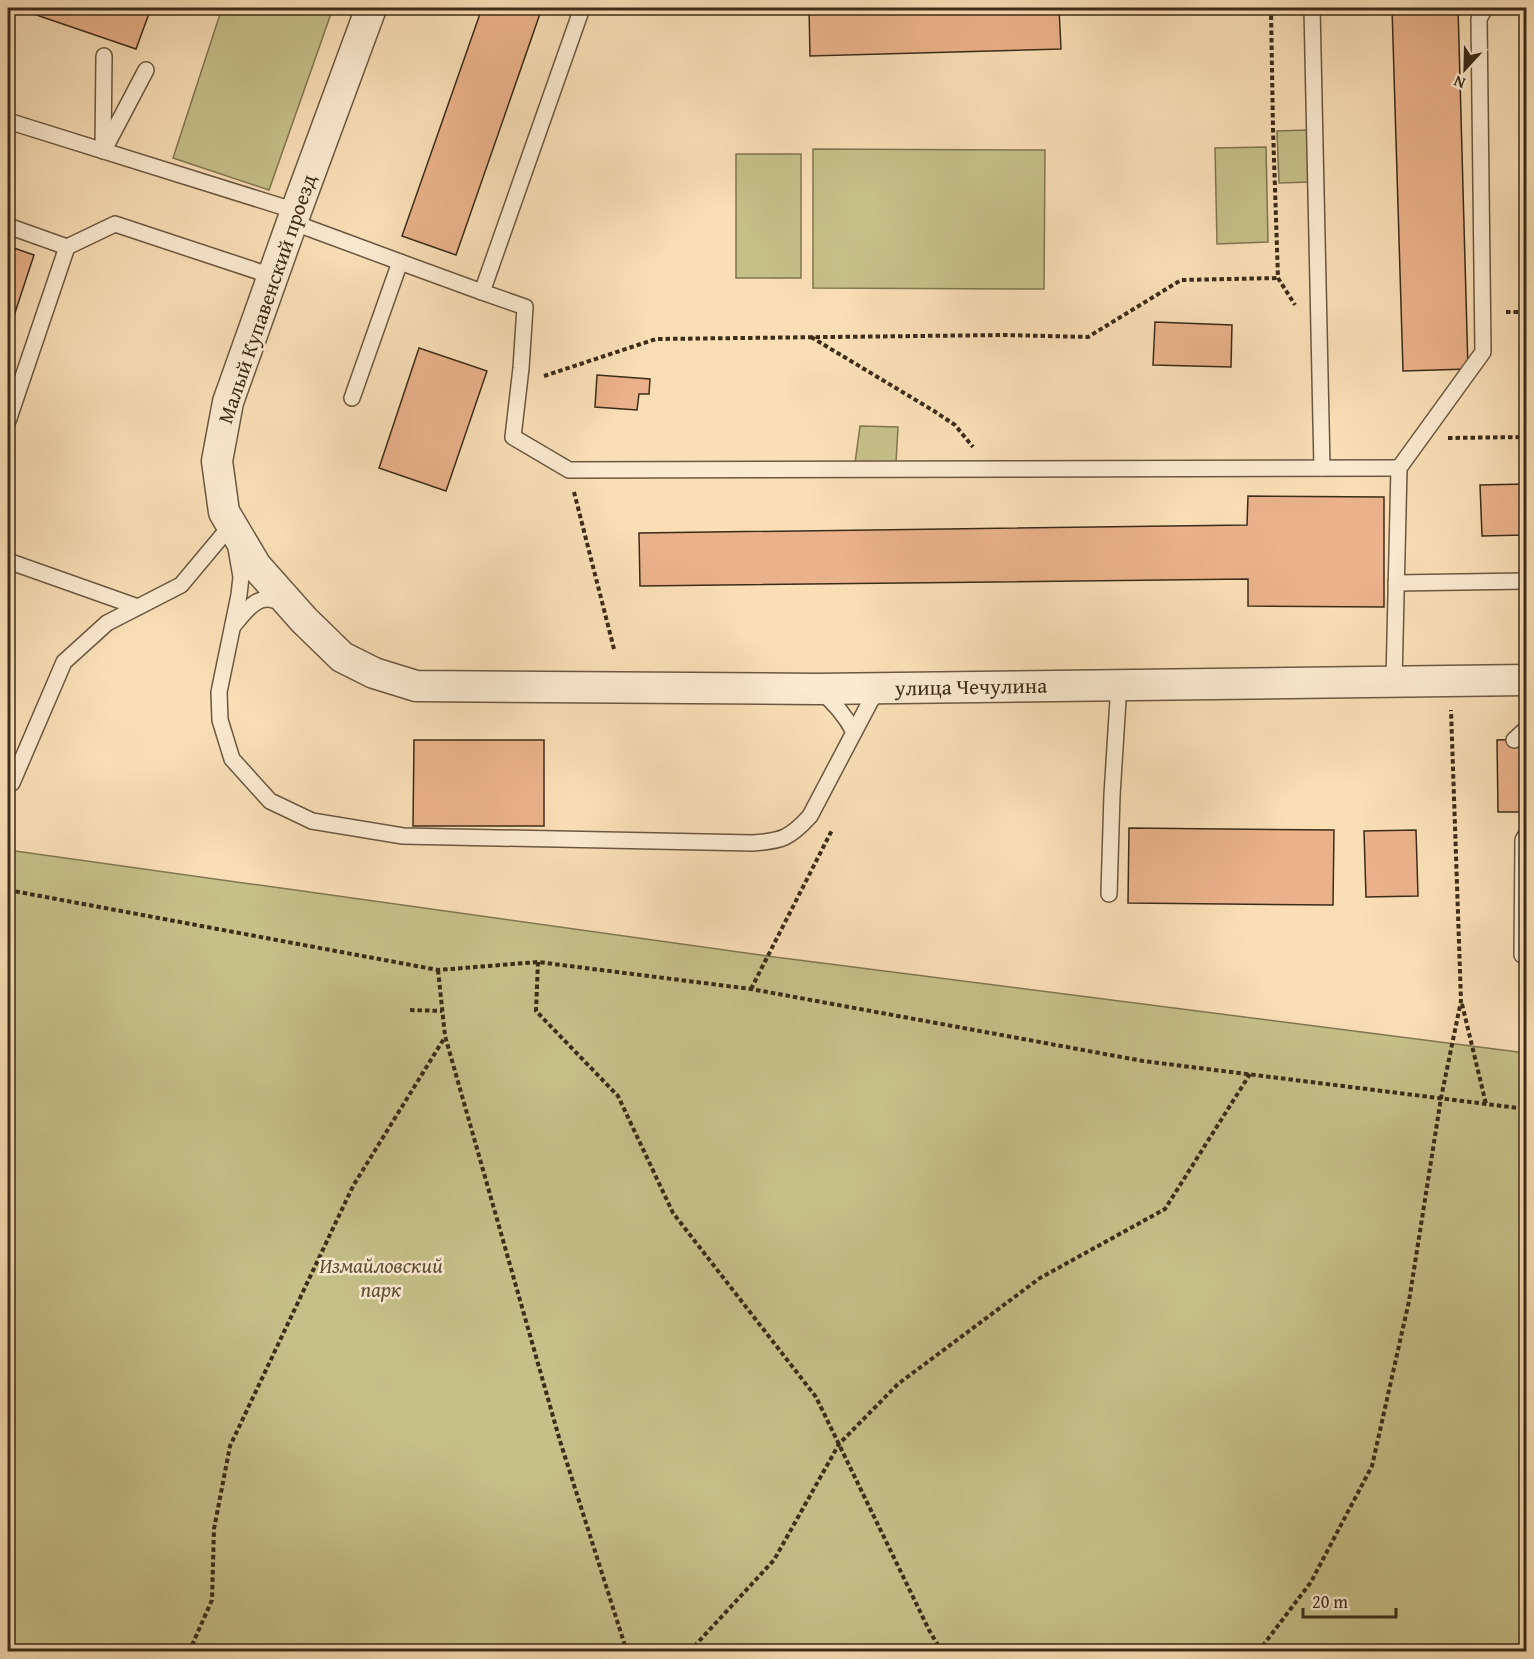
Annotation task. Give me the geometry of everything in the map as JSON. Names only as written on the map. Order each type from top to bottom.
[{"type":"street","name":"Малый Купавенский проезд","points":[[371,8],[228,402],[216,461],[224,512],[256,566],[304,620],[342,657],[374,673],[416,686]]},
{"type":"street","name":"улица Чечулина","points":[[416,686],[817,689],[1527,680]]},
{"type":"lane","points":[[482,292],[582,8]]},
{"type":"lane","points":[[1312,8],[1322,468]]},
{"type":"lane","points":[[1394,681],[1399,468],[1483,352],[1479,19],[1485,8]]},
{"type":"lane","points":[[103,151],[104,56]]},
{"type":"lane","points":[[103,151],[147,70]]},
{"type":"lane","points":[[8,121],[294,216],[400,262],[525,308],[513,437],[569,470],[1399,468]]},
{"type":"lane","points":[[8,226],[67,247],[116,224],[272,276]]},
{"type":"lane","points":[[8,420],[67,247]]},
{"type":"lane","points":[[351,398],[400,262]]},
{"type":"lane","points":[[8,785],[12,783],[64,662],[107,623],[181,585],[232,524]]},
{"type":"lane","points":[[232,524],[241,577],[219,692],[220,720],[232,759],[270,801],[312,821],[403,836],[741,843],[777,841],[797,830],[810,816],[870,702],[880,688]]},
{"type":"lane","points":[[8,561],[138,607]]},
{"type":"lane","points":[[1396,583],[1527,581]]},
{"type":"lane","points":[[231,629],[250,605],[264,599],[276,600],[304,620]]},
{"type":"lane","points":[[1109,894],[1119,684]]},
{"type":"lane","points":[[817,689],[833,702],[854,732]]},
{"type":"lane","points":[[1514,740],[1527,729]]},
{"type":"lane","points":[[1522,955],[1523,840],[1527,836]]},
{"type":"path","points":[[1271,8],[1278,278],[1320,344]]},
{"type":"path","points":[[519,384],[656,339],[1004,335],[1088,337],[1181,280],[1278,278]]},
{"type":"path","points":[[810,337],[955,425],[972,444],[983,469]]},
{"type":"path","points":[[1421,438],[1527,437]]},
{"type":"path","points":[[569,470],[614,649]]},
{"type":"path","points":[[1451,710],[1461,1001],[1486,1104]]},
{"type":"path","points":[[751,989],[836,821]]},
{"type":"path","points":[[1448,841],[1456,841]]},
{"type":"path","points":[[8,890],[438,970],[538,962],[751,989],[1143,1061],[1527,1109]]},
{"type":"path","points":[[538,962],[536,1011],[618,1096],[673,1213],[816,1397],[942,1652]]},
{"type":"path","points":[[438,970],[445,1036],[560,1441],[627,1652]]},
{"type":"path","points":[[1258,1652],[1311,1581],[1372,1466],[1409,1301],[1441,1098],[1461,1001]]},
{"type":"path","points":[[410,1010],[442,1011]]},
{"type":"path","points":[[189,1652],[212,1600],[214,1529],[230,1446],[353,1186],[445,1036]]},
{"type":"path","points":[[689,1652],[774,1560],[839,1444],[898,1384],[1040,1278],[1165,1209],[1250,1074]]},
{"type":"green space","points":[[222,8],[333,8],[269,190],[173,158]]},
{"type":"green space","points":[[1307,130],[1309,182],[1279,183],[1277,131]]},
{"type":"green space","points":[[1266,147],[1268,242],[1217,244],[1215,148]]},
{"type":"green space","points":[[813,149],[1045,150],[1044,289],[813,288]]},
{"type":"green space","points":[[736,154],[801,154],[801,278],[736,278]]},
{"type":"green space","points":[[860,426],[898,427],[896,463],[855,463]]},
{"type":"green space","name":"Измайловский парк","points":[[8,850],[767,956],[1526,1053],[1526,1651],[8,1651]]},
{"type":"building","points":[[16,8],[151,8],[136,49]]},
{"type":"building","points":[[482,8],[542,8],[456,255],[402,236]]},
{"type":"building","points":[[809,8],[1059,8],[1061,49],[810,56]]},
{"type":"building","points":[[1392,8],[1458,8],[1468,369],[1403,371]]},
{"type":"building","points":[[8,246],[34,255],[8,334]]},
{"type":"building","points":[[1155,322],[1232,325],[1231,367],[1153,365]]},
{"type":"building","points":[[419,348],[487,371],[446,491],[379,468]]},
{"type":"building","points":[[597,375],[650,379],[649,394],[639,394],[637,410],[595,407]]},
{"type":"building","points":[[1526,484],[1526,535],[1482,536],[1480,485]]},
{"type":"building","points":[[1248,496],[1384,497],[1384,607],[1248,606],[1248,579],[640,586],[639,533],[1247,525]]},
{"type":"building","points":[[1526,739],[1526,812],[1498,812],[1497,740]]},
{"type":"building","points":[[414,740],[544,740],[544,826],[413,826]]},
{"type":"building","points":[[1129,828],[1334,830],[1333,905],[1128,903]]},
{"type":"building","points":[[1416,830],[1418,896],[1366,897],[1364,831]]}]
